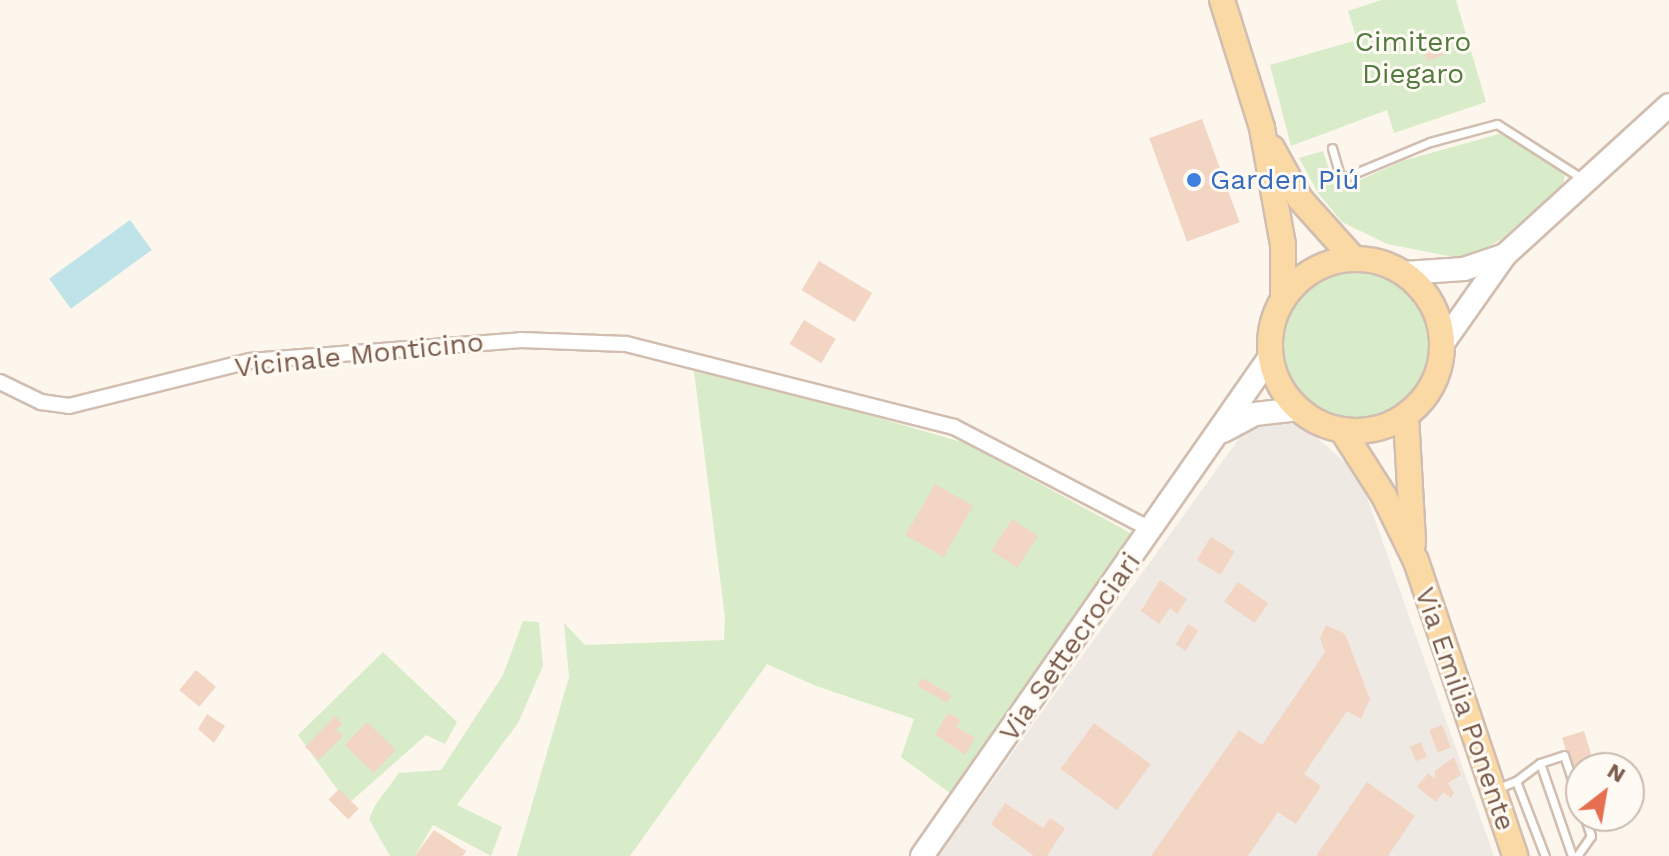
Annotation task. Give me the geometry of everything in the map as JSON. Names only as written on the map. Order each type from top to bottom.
[{"type":"main road","points":[[1222,0],[1262,128],[1283,245],[1283,298]]},
{"type":"main road","points":[[1443,343],[1505,255],[1669,105]]},
{"type":"main road","points":[[1262,128],[1300,199],[1353,258]]},
{"type":"main road","points":[[1405,273],[1464,269],[1505,255]]},
{"type":"main road","points":[[1353,258],[1380,261],[1405,273],[1425,292],[1439,316],[1443,343],[1439,371],[1426,396],[1406,416],[1375,428],[1342,430],[1299,409],[1280,386],[1270,357],[1272,326],[1283,298],[1302,277],[1326,263],[1353,258]]},
{"type":"main road","name":"Via Settecrociari","points":[[922,856],[1270,357]]},
{"type":"main road","name":"Via Settecrociari","points":[[1216,437],[1255,414],[1299,409]]},
{"type":"main road","name":"Via Emilia Ponente","points":[[1406,416],[1416,561]]},
{"type":"main road","name":"Via Emilia Ponente","points":[[1342,430],[1384,496],[1416,561],[1515,856]]},
{"type":"street","name":"Vicinale Monticino","points":[[0,382],[41,402],[69,406],[250,361],[344,351],[521,340],[626,344],[954,427],[1152,530]]},
{"type":"lane","points":[[1332,148],[1341,179],[1430,142],[1497,124],[1585,181]]},
{"type":"lane","points":[[1493,790],[1516,781],[1540,763],[1564,755],[1565,758]]},
{"type":"lane","points":[[1540,763],[1575,856]]},
{"type":"lane","points":[[1516,781],[1545,856]]},
{"type":"lane","points":[[1575,856],[1591,836],[1590,832]]},
{"type":"shaded area","points":[[1278,421],[1304,426],[1359,475],[1494,856],[938,856],[1243,433]]},
{"type":"green space","name":"Cimitero Diegaro","points":[[1381,0],[1456,0],[1486,102],[1394,133],[1387,110],[1291,146],[1270,65],[1357,40],[1348,11]]},
{"type":"green space","points":[[1499,134],[1527,143],[1565,170],[1564,183],[1502,239],[1464,259],[1387,244],[1342,222],[1318,193],[1299,158],[1323,151],[1336,191],[1402,161]]},
{"type":"green space","points":[[1356,270],[1384,276],[1408,292],[1424,316],[1430,344],[1424,372],[1408,396],[1384,412],[1356,418],[1328,412],[1304,396],[1288,372],[1282,344],[1288,316],[1304,292],[1328,276]]},
{"type":"green space","points":[[693,364],[965,443],[1136,536],[954,796],[901,757],[914,719],[816,686],[767,664],[630,856],[517,856],[569,677],[564,623],[585,645],[724,640],[725,617]]},
{"type":"green space","points":[[523,621],[539,622],[543,666],[518,723],[457,805],[502,827],[491,856],[433,825],[415,856],[390,856],[369,819],[376,804],[399,773],[441,770],[503,675]]},
{"type":"green space","points":[[383,652],[457,722],[445,744],[426,735],[348,804],[298,735]]},
{"type":"water","points":[[130,220],[152,250],[71,309],[49,279]]},
{"type":"building","points":[[1438,41],[1443,55],[1427,61],[1422,47]]},
{"type":"building","name":"Garden Piú","points":[[1202,119],[1240,222],[1187,242],[1149,138]]},
{"type":"building","points":[[819,261],[872,293],[855,322],[801,290]]},
{"type":"building","points":[[804,320],[836,339],[821,363],[790,344]]},
{"type":"building","points":[[935,484],[973,506],[944,557],[906,535]]},
{"type":"building","points":[[1012,519],[1038,536],[1017,568],[991,551]]},
{"type":"building","points":[[1211,537],[1235,552],[1220,575],[1197,560]]},
{"type":"building","points":[[1160,580],[1187,599],[1177,614],[1170,608],[1159,624],[1141,611]]},
{"type":"building","points":[[1238,582],[1268,603],[1255,623],[1224,602]]},
{"type":"building","points":[[1188,624],[1198,630],[1186,651],[1176,645]]},
{"type":"building","points":[[1326,625],[1345,634],[1370,699],[1361,719],[1347,711],[1304,774],[1321,786],[1296,824],[1278,812],[1248,856],[1151,856],[1239,730],[1262,745],[1325,652],[1320,638]]},
{"type":"building","points":[[196,670],[216,687],[199,707],[179,690]]},
{"type":"building","points":[[922,678],[951,695],[947,703],[918,686]]},
{"type":"building","points":[[948,713],[961,720],[956,727],[975,738],[965,755],[935,734]]},
{"type":"building","points":[[207,714],[225,726],[214,743],[198,729]]},
{"type":"building","points":[[335,716],[342,724],[336,730],[343,736],[319,760],[305,747]]},
{"type":"building","points":[[367,722],[396,750],[374,773],[345,745]]},
{"type":"building","points":[[1094,723],[1151,764],[1117,810],[1060,769]]},
{"type":"building","points":[[1442,725],[1451,747],[1438,752],[1429,730]]},
{"type":"building","points":[[1584,731],[1590,752],[1566,752],[1562,738]]},
{"type":"building","points":[[1421,742],[1427,757],[1416,761],[1410,746]]},
{"type":"building","points":[[1454,757],[1461,775],[1448,783],[1454,793],[1451,798],[1443,792],[1436,802],[1417,787],[1428,773],[1435,779],[1435,771]]},
{"type":"building","points":[[1367,782],[1415,816],[1388,856],[1316,856]]},
{"type":"building","points":[[339,789],[359,809],[348,819],[328,800]]},
{"type":"building","points":[[1005,803],[1043,828],[1050,818],[1065,828],[1047,856],[1034,856],[991,824]]},
{"type":"building","points":[[434,830],[466,851],[463,856],[415,856]]},
{"type":"place","name":"Garden Piú","points":[[1194,180]]}]
